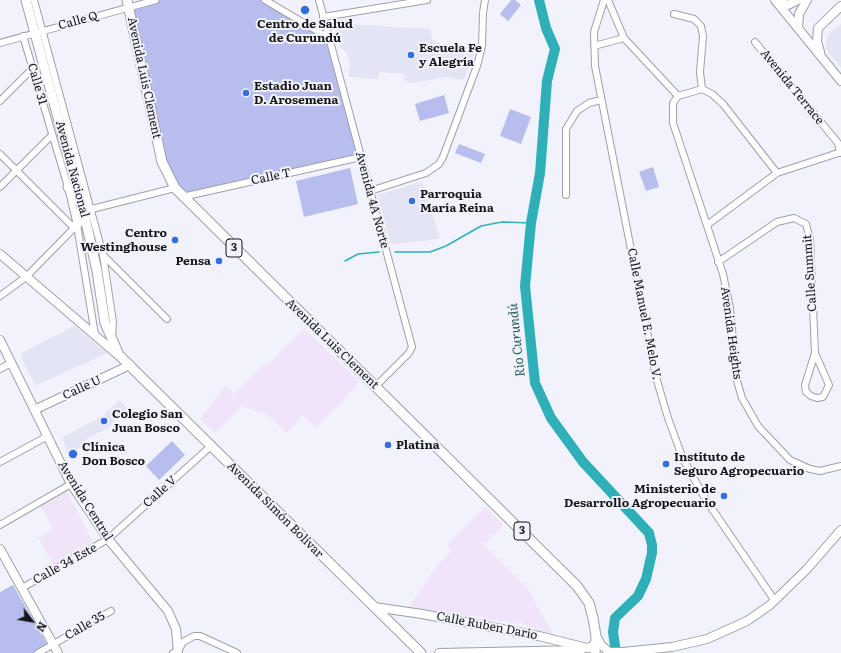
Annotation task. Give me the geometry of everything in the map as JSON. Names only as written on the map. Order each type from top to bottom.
[{"type":"main road","name":"Avenida Nacional","points":[[26,0],[38,32],[92,244],[105,323],[119,356],[130,365]]},
{"type":"main road","name":"Avenida Luis Clement","points":[[128,4],[162,162],[175,188],[577,586],[589,604],[596,639],[595,653]]},
{"type":"main road","points":[[68,187],[82,205],[77,225]]},
{"type":"main road","name":"Avenida Simón Bolívar","points":[[130,365],[421,653]]},
{"type":"street","name":"Avenida Nacional","points":[[34,0],[38,32],[92,209],[103,255],[113,322],[111,338]]},
{"type":"street","name":"Calle Q","points":[[0,43],[128,4],[156,0]]},
{"type":"street","points":[[265,0],[329,38]]},
{"type":"street","name":"Avenida 4A Norte","points":[[319,0],[412,347],[409,353],[376,387]]},
{"type":"street","points":[[323,17],[427,0]]},
{"type":"street","points":[[370,191],[426,173],[439,164],[477,66],[482,46],[482,13],[485,0]]},
{"type":"street","name":"Calle Manuel E. Melo V.","points":[[604,0],[594,32],[594,46],[601,100],[656,377],[668,418],[683,459],[706,500],[775,601]]},
{"type":"street","points":[[608,0],[624,38],[678,96],[702,89],[712,94],[723,104],[777,173]]},
{"type":"street","points":[[775,0],[788,5],[798,0]]},
{"type":"street","points":[[775,0],[841,81]]},
{"type":"street","points":[[798,28],[799,14],[807,0]]},
{"type":"street","points":[[822,56],[817,41],[818,28],[841,6]]},
{"type":"street","points":[[674,14],[694,19],[701,26],[703,36],[700,72],[702,89]]},
{"type":"street","name":"Calle 31","points":[[23,36],[68,187],[77,225],[96,335]]},
{"type":"street","points":[[594,46],[624,38]]},
{"type":"street","name":"Avenida Terrace","points":[[755,42],[838,143],[841,153]]},
{"type":"street","points":[[0,101],[33,68]]},
{"type":"street","name":"Avenida Heights","points":[[678,96],[673,103],[673,123],[707,225],[730,308],[737,381],[742,398],[758,426],[790,460],[810,469],[820,470],[841,466]]},
{"type":"street","points":[[566,195],[566,129],[577,111],[589,103],[601,100]]},
{"type":"street","points":[[0,187],[52,135]]},
{"type":"street","points":[[707,225],[777,173],[841,153]]},
{"type":"street","points":[[0,154],[72,225],[77,225]]},
{"type":"street","name":"Calle T","points":[[182,196],[361,157]]},
{"type":"street","points":[[92,209],[175,188]]},
{"type":"street","name":"Calle Summit","points":[[718,262],[777,222],[794,218],[806,224],[810,239],[815,353]]},
{"type":"street","points":[[0,296],[26,277],[77,225]]},
{"type":"street","points":[[0,254],[119,356]]},
{"type":"street","points":[[103,255],[167,319]]},
{"type":"street","name":"Avenida Central","points":[[0,340],[46,437],[71,484],[108,539],[168,611],[176,629],[176,652]]},
{"type":"street","points":[[815,353],[829,385],[823,397],[817,398],[806,392],[805,385],[815,353]]},
{"type":"street","points":[[0,370],[11,363]]},
{"type":"street","name":"Calle U","points":[[34,410],[130,365]]},
{"type":"street","points":[[0,462],[46,437]]},
{"type":"street","name":"Calle V","points":[[108,539],[211,446]]},
{"type":"street","points":[[0,525],[71,484]]},
{"type":"street","points":[[596,639],[609,652],[623,652],[672,647],[707,639],[747,621],[775,601],[807,569],[841,530]]},
{"type":"street","name":"Calle 34 Este","points":[[22,588],[108,539]]},
{"type":"street","points":[[1,554],[22,588],[58,653]]},
{"type":"street","name":"Calle Ruben Dario","points":[[374,607],[430,615],[586,648],[591,647],[596,639]]},
{"type":"street","name":"Calle 35","points":[[38,653],[111,611]]},
{"type":"street","points":[[176,652],[183,642],[194,636],[200,636],[237,653]]},
{"type":"street","points":[[556,641],[558,644],[556,650]]},
{"type":"street","points":[[439,653],[556,650],[580,650],[591,653]]},
{"type":"shaded area","name":"Estadio Juan D. Arosemena","points":[[155,0],[265,0],[329,38],[361,157],[182,197],[169,178],[129,7]]},
{"type":"shaded area","points":[[511,0],[515,0],[521,5],[508,21],[500,14]]},
{"type":"shaded area","name":"Escuela Fe y Alegría","points":[[333,23],[430,29],[432,40],[457,50],[474,53],[464,80],[447,77],[412,83],[405,81],[404,74],[379,72],[379,79],[348,77],[350,66],[347,53],[340,47]]},
{"type":"shaded area","points":[[841,24],[841,68],[826,49],[826,42],[829,34]]},
{"type":"shaded area","points":[[444,95],[449,113],[420,121],[415,104]]},
{"type":"shaded area","points":[[510,109],[531,117],[521,144],[500,136]]},
{"type":"shaded area","points":[[459,144],[485,154],[481,163],[455,153]]},
{"type":"shaded area","points":[[653,167],[659,187],[646,191],[639,172]]},
{"type":"shaded area","points":[[350,168],[358,204],[304,217],[296,181]]},
{"type":"shaded area","points":[[422,182],[440,238],[391,244],[377,195]]},
{"type":"shaded area","points":[[74,326],[107,353],[35,386],[20,354]]},
{"type":"shaded area","points":[[304,328],[360,383],[316,428],[303,416],[287,433],[271,417],[242,406],[215,433],[200,419],[226,385],[234,394],[264,364],[267,366]]},
{"type":"shaded area","name":"Colegio San Juan Bosco","points":[[119,400],[127,408],[122,414],[108,428],[88,438],[82,447],[68,452],[62,438],[104,415]]},
{"type":"shaded area","points":[[172,441],[185,455],[159,480],[146,466]]},
{"type":"shaded area","points":[[66,490],[93,542],[54,565],[38,538],[53,529],[40,505]]},
{"type":"shaded area","points":[[485,507],[504,525],[484,545],[528,589],[553,635],[536,632],[535,628],[518,622],[517,624],[475,616],[473,619],[409,607],[438,564],[452,550],[447,545]]},
{"type":"shaded area","points":[[13,585],[48,646],[36,653],[0,653],[0,592]]},
{"type":"waterway","name":"Río Curundú","points":[[539,0],[546,28],[555,49],[547,81],[540,173],[531,223],[525,286],[535,383],[551,418],[583,462],[649,533],[652,553],[646,579],[638,596],[615,618],[613,632],[616,653]]},
{"type":"waterway","points":[[395,252],[430,252],[446,246],[481,226],[502,222],[531,223]]},
{"type":"waterway","points":[[345,261],[358,254],[379,252]]},
{"type":"place","name":"Centro de Salud de Curundú","points":[[305,10]]},
{"type":"place","name":"Escuela Fe y Alegría","points":[[411,55]]},
{"type":"place","name":"Estadio Juan D. Arosemena","points":[[246,93]]},
{"type":"place","name":"Parroquia María Reina","points":[[412,201]]},
{"type":"place","name":"Centro Westinghouse","points":[[175,240]]},
{"type":"place","name":"Pensa","points":[[219,261]]},
{"type":"place","name":"Colegio San Juan Bosco","points":[[104,421]]},
{"type":"place","name":"Platina","points":[[388,445]]},
{"type":"place","name":"Clínica Don Bosco","points":[[73,454]]},
{"type":"place","name":"Instituto de Seguro Agropecuario","points":[[666,464]]},
{"type":"place","name":"Ministerio de Desarrollo Agropecuario","points":[[724,496]]}]
